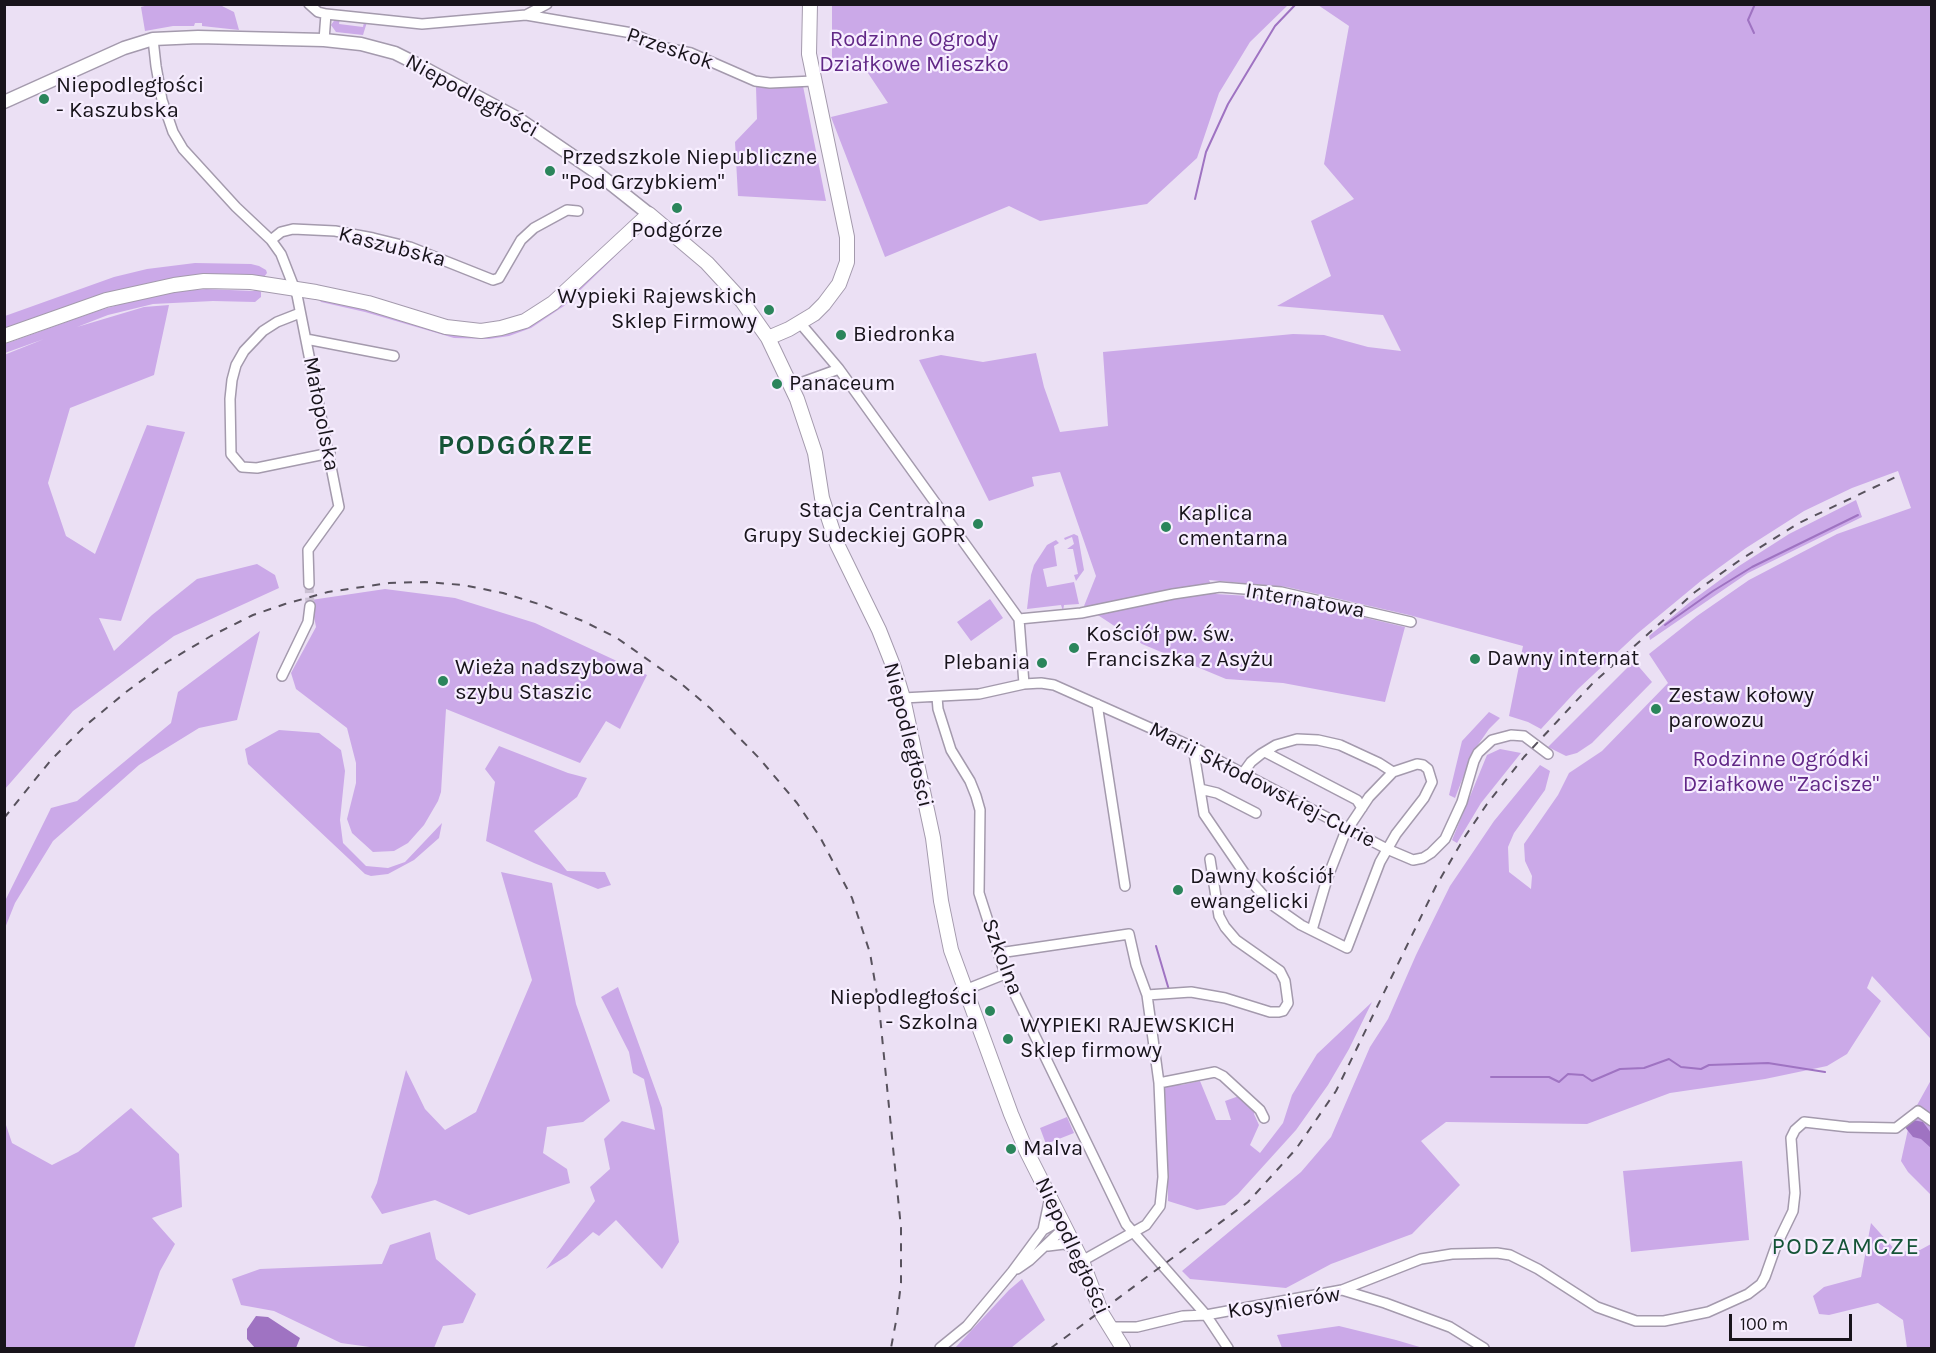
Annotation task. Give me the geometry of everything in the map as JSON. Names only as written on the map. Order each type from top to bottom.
[{"type":"main road","points":[[768,338],[800,322],[824,304],[839,284],[847,262],[848,249],[813,81],[808,34],[810,4]]},
{"type":"main road","points":[[4,336],[106,300],[204,281],[251,282],[295,289],[368,303],[446,327],[481,331],[501,328],[525,321],[554,303],[649,214]]},
{"type":"main road","name":"Niepodległości","points":[[649,214],[724,280],[742,301],[768,338],[792,387],[816,453],[822,498],[837,544],[879,630],[903,698],[933,838],[946,931],[965,990],[1011,1114],[1082,1261],[1102,1314],[1123,1348]]},
{"type":"street","points":[[309,4],[318,12],[326,14],[324,40]]},
{"type":"street","name":"Przeskok","points":[[526,15],[547,4]]},
{"type":"street","name":"Przeskok","points":[[326,14],[422,24],[526,15],[632,33],[661,47],[691,53],[755,81],[770,83],[813,81]]},
{"type":"street","name":"Niepodległości","points":[[4,102],[124,48],[153,39],[198,37],[324,40],[373,46],[395,53],[431,71],[517,118],[596,172],[649,214]]},
{"type":"street","points":[[153,39],[162,100],[173,132],[183,149],[236,207],[271,240]]},
{"type":"street","name":"Kaszubska","points":[[271,240],[281,232],[293,229],[335,231],[410,247],[493,280],[500,277],[520,240],[534,228],[567,210],[578,211]]},
{"type":"street","name":"Małopolska","points":[[271,240],[281,254],[295,289],[330,453],[339,507],[308,550],[309,584]]},
{"type":"street","points":[[300,313],[263,331],[244,351],[236,365],[230,399],[231,454],[242,467],[257,468],[330,453]]},
{"type":"street","points":[[800,322],[839,369],[1020,619],[1024,684]]},
{"type":"street","points":[[306,339],[394,357]]},
{"type":"street","points":[[792,387],[839,369]]},
{"type":"street","name":"Internatowa","points":[[1020,619],[1082,613],[1173,594],[1221,587],[1281,592],[1411,622]]},
{"type":"street","points":[[282,676],[308,622],[310,606]]},
{"type":"street","name":"Marii Skłodowskiej-Curie","points":[[903,698],[979,694],[1024,684],[1054,685],[1193,747],[1387,849],[1413,860],[1423,858],[1439,847],[1445,839],[1461,802],[1474,761],[1478,753],[1492,740],[1511,735],[1524,736],[1548,753]]},
{"type":"street","name":"Szkolna","points":[[937,697],[938,709],[951,750],[970,781],[980,810],[979,893],[1005,974],[1126,1224],[1206,1316],[1228,1348]]},
{"type":"street","points":[[1097,704],[1125,886]]},
{"type":"street","points":[[1243,773],[1251,762],[1276,745],[1297,739],[1318,740],[1355,750],[1393,772]]},
{"type":"street","points":[[1193,747],[1204,814],[1247,877],[1271,904],[1312,930],[1347,948],[1370,882],[1387,849],[1424,798],[1433,779],[1428,769],[1423,765],[1410,765],[1393,772],[1369,797],[1348,828],[1331,868],[1312,930]]},
{"type":"street","points":[[1265,752],[1357,800],[1362,808]]},
{"type":"street","points":[[1200,789],[1217,793],[1256,813]]},
{"type":"street","points":[[1147,995],[1191,992],[1225,998],[1270,1012],[1283,1011],[1288,1003],[1285,981],[1280,971],[1236,940],[1219,916],[1210,859]]},
{"type":"street","points":[[999,953],[1129,934],[1136,965],[1147,995],[1159,1083],[1163,1177],[1160,1206],[1146,1225],[1082,1261]]},
{"type":"street","points":[[965,990],[1005,974]]},
{"type":"street","points":[[1159,1083],[1215,1072],[1223,1076],[1260,1110],[1264,1118]]},
{"type":"street","points":[[1342,1290],[1421,1259],[1469,1253],[1497,1253],[1510,1255],[1538,1269],[1597,1307],[1636,1321],[1664,1321],[1708,1312],[1748,1294],[1761,1284],[1765,1277],[1776,1246],[1793,1211],[1796,1192],[1791,1138],[1795,1130],[1804,1122],[1848,1127],[1896,1128],[1918,1111],[1932,1121]]},
{"type":"street","points":[[940,1348],[967,1326],[1043,1230],[1050,1197]]},
{"type":"street","points":[[1043,1230],[1063,1223]]},
{"type":"street","points":[[1012,1272],[1046,1247],[1063,1223]]},
{"type":"street","points":[[1046,1247],[1064,1244],[1075,1248]]},
{"type":"street","name":"Kosynierów","points":[[1111,1327],[1120,1325],[1137,1327],[1183,1316],[1206,1316],[1342,1290],[1450,1327],[1484,1348]]},
{"type":"green space","name":"Rodzinne Ogrody Działkowe Mieszko","points":[[832,4],[1288,5],[1250,42],[1219,93],[1197,158],[1147,204],[1040,221],[1009,206],[885,257],[831,117],[888,103],[858,58],[832,68]]},
{"type":"green space","points":[[148,5],[220,5],[234,12],[239,30],[202,26],[202,23],[195,23],[194,26],[173,26],[145,31],[141,7]]},
{"type":"green space","name":"Rodzinne Ogródki Działkowe \"Zacisze\"","points":[[1318,5],[1931,5],[1931,1042],[1930,1038],[1872,976],[1867,988],[1881,1001],[1847,1054],[1827,1066],[1765,1079],[1670,1093],[1587,1124],[1446,1122],[1421,1141],[1460,1185],[1412,1234],[1331,1264],[1286,1288],[1190,1279],[1182,1271],[1301,1172],[1331,1137],[1370,1047],[1388,1019],[1450,886],[1494,821],[1540,765],[1550,771],[1545,790],[1514,833],[1508,847],[1509,872],[1531,889],[1532,876],[1525,861],[1524,844],[1558,795],[1569,773],[1602,751],[1668,683],[1649,654],[1697,616],[1749,580],[1837,534],[1911,508],[1898,471],[1852,488],[1804,511],[1746,548],[1702,580],[1638,633],[1578,689],[1541,729],[1509,716],[1523,646],[1409,615],[1287,587],[1209,580],[1216,594],[1281,598],[1405,627],[1385,702],[1283,683],[1226,679],[1142,644],[1084,606],[1096,576],[1060,472],[1032,477],[1034,486],[989,501],[919,360],[941,355],[983,362],[1036,353],[1044,387],[1060,432],[1108,426],[1103,352],[1293,334],[1324,335],[1368,347],[1401,351],[1383,315],[1277,306],[1331,276],[1311,221],[1354,199],[1324,164],[1349,26]]},
{"type":"green space","points":[[336,18],[340,18],[339,24],[363,27],[364,22],[367,22],[363,35],[336,32],[331,25]]},
{"type":"green space","points":[[803,86],[826,201],[738,196],[735,142],[757,119],[756,87]]},
{"type":"green space","points":[[637,231],[639,233],[564,306],[531,328],[509,336],[489,339],[454,338],[365,312],[321,302],[318,298],[504,333]]},
{"type":"green space","points":[[195,263],[251,264],[259,266],[267,273],[264,277],[213,278],[5,332],[5,316],[114,277],[147,269]]},
{"type":"green space","points":[[206,289],[253,291],[257,289],[261,292],[261,297],[255,302],[213,301],[153,304],[108,315],[77,327],[144,307],[169,305],[154,375],[70,408],[48,483],[66,536],[95,554],[147,425],[185,432],[121,621],[99,618],[114,651],[152,615],[197,579],[257,564],[275,575],[279,588],[174,636],[73,711],[5,789],[4,355],[44,339],[5,353],[5,344],[135,300],[181,291]]},
{"type":"green space","points":[[1856,500],[1862,517],[1748,573],[1650,640],[1649,636],[1739,566],[1789,534]]},
{"type":"green space","points":[[1074,534],[1078,536],[1084,570],[1076,581],[1074,575],[1078,574],[1073,549],[1067,549],[1074,544],[1072,537],[1065,540],[1064,538]]},
{"type":"green space","points":[[1056,540],[1059,543],[1054,546],[1057,566],[1043,569],[1047,587],[1074,582],[1079,604],[1064,605],[1063,611],[1061,605],[1027,609],[1034,565],[1047,545]]},
{"type":"green space","points":[[385,589],[455,598],[535,623],[647,675],[620,729],[606,721],[580,763],[446,709],[441,792],[438,801],[424,825],[408,843],[394,851],[373,852],[352,833],[347,819],[356,783],[356,763],[347,728],[296,689],[291,673],[316,627],[311,600]]},
{"type":"green space","points":[[990,599],[1003,618],[971,641],[957,622]]},
{"type":"green space","points":[[260,631],[237,720],[199,728],[139,765],[53,841],[15,903],[5,928],[5,901],[51,808],[77,801],[171,723],[178,692]]},
{"type":"green space","points":[[1634,661],[1652,682],[1592,743],[1577,753],[1566,756],[1548,747]]},
{"type":"green space","points":[[1489,712],[1500,718],[1473,752],[1455,798],[1449,795],[1462,741]]},
{"type":"green space","points":[[279,730],[319,733],[341,750],[345,771],[340,820],[343,843],[366,866],[388,868],[405,862],[442,823],[439,838],[414,860],[388,874],[371,876],[365,874],[248,764],[245,749]]},
{"type":"green space","points":[[499,746],[587,778],[577,797],[534,831],[567,871],[605,872],[611,885],[598,889],[486,841],[495,782],[485,769]]},
{"type":"green space","points":[[1500,749],[1521,753],[1481,803],[1457,843],[1452,840],[1487,755]]},
{"type":"green space","points":[[501,872],[552,883],[576,1004],[610,1101],[583,1122],[547,1127],[543,1153],[567,1169],[570,1183],[469,1215],[435,1200],[382,1214],[371,1197],[377,1183],[406,1070],[425,1109],[445,1130],[476,1112],[532,980]]},
{"type":"green space","points":[[618,987],[662,1108],[679,1242],[662,1269],[616,1220],[599,1236],[593,1232],[567,1256],[546,1269],[595,1201],[590,1187],[610,1169],[604,1139],[622,1121],[655,1130],[644,1079],[633,1073],[629,1052],[601,997]]},
{"type":"green space","points":[[1372,1002],[1328,1085],[1296,1130],[1238,1194],[1225,1205],[1197,1210],[1168,1201],[1168,1161],[1162,1088],[1179,1082],[1181,1085],[1200,1081],[1216,1120],[1231,1120],[1225,1101],[1239,1096],[1255,1110],[1254,1114],[1259,1125],[1250,1145],[1260,1153],[1283,1123],[1292,1095],[1317,1054]]},
{"type":"green space","points":[[1931,1080],[1931,1195],[1908,1172],[1901,1161],[1911,1116]]},
{"type":"green space","points":[[131,1108],[179,1154],[182,1207],[152,1218],[175,1244],[160,1271],[134,1348],[5,1348],[5,1122],[12,1143],[52,1165],[78,1152]]},
{"type":"green space","points":[[1067,1117],[1074,1133],[1046,1144],[1040,1128]]},
{"type":"green space","points":[[1742,1161],[1749,1240],[1631,1252],[1623,1171]]},
{"type":"green space","points":[[1871,1223],[1897,1252],[1920,1250],[1931,1244],[1931,1348],[1907,1348],[1903,1320],[1878,1303],[1829,1315],[1819,1314],[1813,1296],[1824,1287],[1861,1277]]},
{"type":"green space","points":[[430,1232],[436,1259],[476,1294],[463,1323],[443,1326],[434,1348],[377,1348],[341,1343],[274,1311],[241,1305],[232,1279],[260,1269],[382,1264],[390,1245]]},
{"type":"green space","points":[[1022,1279],[1045,1320],[1011,1348],[955,1348],[1009,1290]]},
{"type":"green space","points":[[1339,1326],[1423,1348],[1282,1348],[1277,1335]]},
{"type":"shaded area","points":[[1913,1120],[1923,1122],[1931,1133],[1931,1148],[1921,1139],[1913,1137],[1904,1126]]},
{"type":"shaded area","points":[[256,1316],[268,1317],[300,1338],[296,1348],[255,1348],[247,1339],[247,1329]]},
{"type":"waterway","points":[[1195,199],[1206,152],[1228,104],[1275,26],[1296,4]]},
{"type":"waterway","points":[[1754,33],[1748,20],[1755,4]]},
{"type":"waterway","points":[[1665,625],[1752,567],[1858,515]]},
{"type":"waterway","points":[[1156,946],[1169,990]]},
{"type":"waterway","points":[[1491,1077],[1549,1077],[1559,1082],[1568,1074],[1583,1075],[1592,1081],[1620,1069],[1644,1068],[1669,1059],[1681,1067],[1701,1069],[1709,1065],[1768,1063],[1825,1072]]},
{"type":"tunnel","points":[[309,584],[310,606]]},
{"type":"railway","points":[[1051,1348],[1248,1202],[1296,1149],[1336,1091],[1436,886],[1464,838],[1524,757],[1593,683],[1695,592],[1740,560],[1799,523],[1898,476]]},
{"type":"railway","points":[[4,818],[51,760],[85,726],[126,692],[167,662],[211,636],[253,615],[285,604],[328,592],[389,583],[425,582],[463,585],[503,593],[542,605],[583,621],[617,638],[678,681],[710,708],[759,758],[797,803],[820,837],[852,898],[870,953],[879,1006],[901,1228],[901,1283],[891,1348]]},
{"type":"place","name":"Niepodległości - Kaszubska","points":[[44,99]]},
{"type":"place","name":"Przedszkole Niepubliczne \"Pod Grzybkiem\"","points":[[550,171]]},
{"type":"place","name":"Podgórze","points":[[677,208]]},
{"type":"place","name":"Wypieki Rajewskich Sklep Firmowy","points":[[769,310]]},
{"type":"place","name":"Biedronka","points":[[841,335]]},
{"type":"place","name":"Panaceum","points":[[777,384]]},
{"type":"place","name":"Stacja Centralna Grupy Sudeckiej GOPR","points":[[978,524]]},
{"type":"place","name":"Kaplica cmentarna","points":[[1166,527]]},
{"type":"place","name":"Kościół pw. św. Franciszka z Asyżu","points":[[1074,648]]},
{"type":"place","name":"Dawny internat","points":[[1475,659]]},
{"type":"place","name":"Plebania","points":[[1042,663]]},
{"type":"place","name":"Wieża nadszybowa szybu Staszic","points":[[443,681]]},
{"type":"place","name":"Zestaw kołowy parowozu","points":[[1656,709]]},
{"type":"place","name":"Dawny kościół ewangelicki","points":[[1178,890]]},
{"type":"place","name":"Niepodległości - Szkolna","points":[[990,1011]]},
{"type":"place","name":"WYPIEKI RAJEWSKICH Sklep firmowy","points":[[1008,1039]]},
{"type":"place","name":"Malva","points":[[1011,1149]]},
{"type":"district","name":"PODGÓRZE","points":[[516,446]]},
{"type":"district","name":"PODZAMCZE","points":[[1846,1247]]}]
